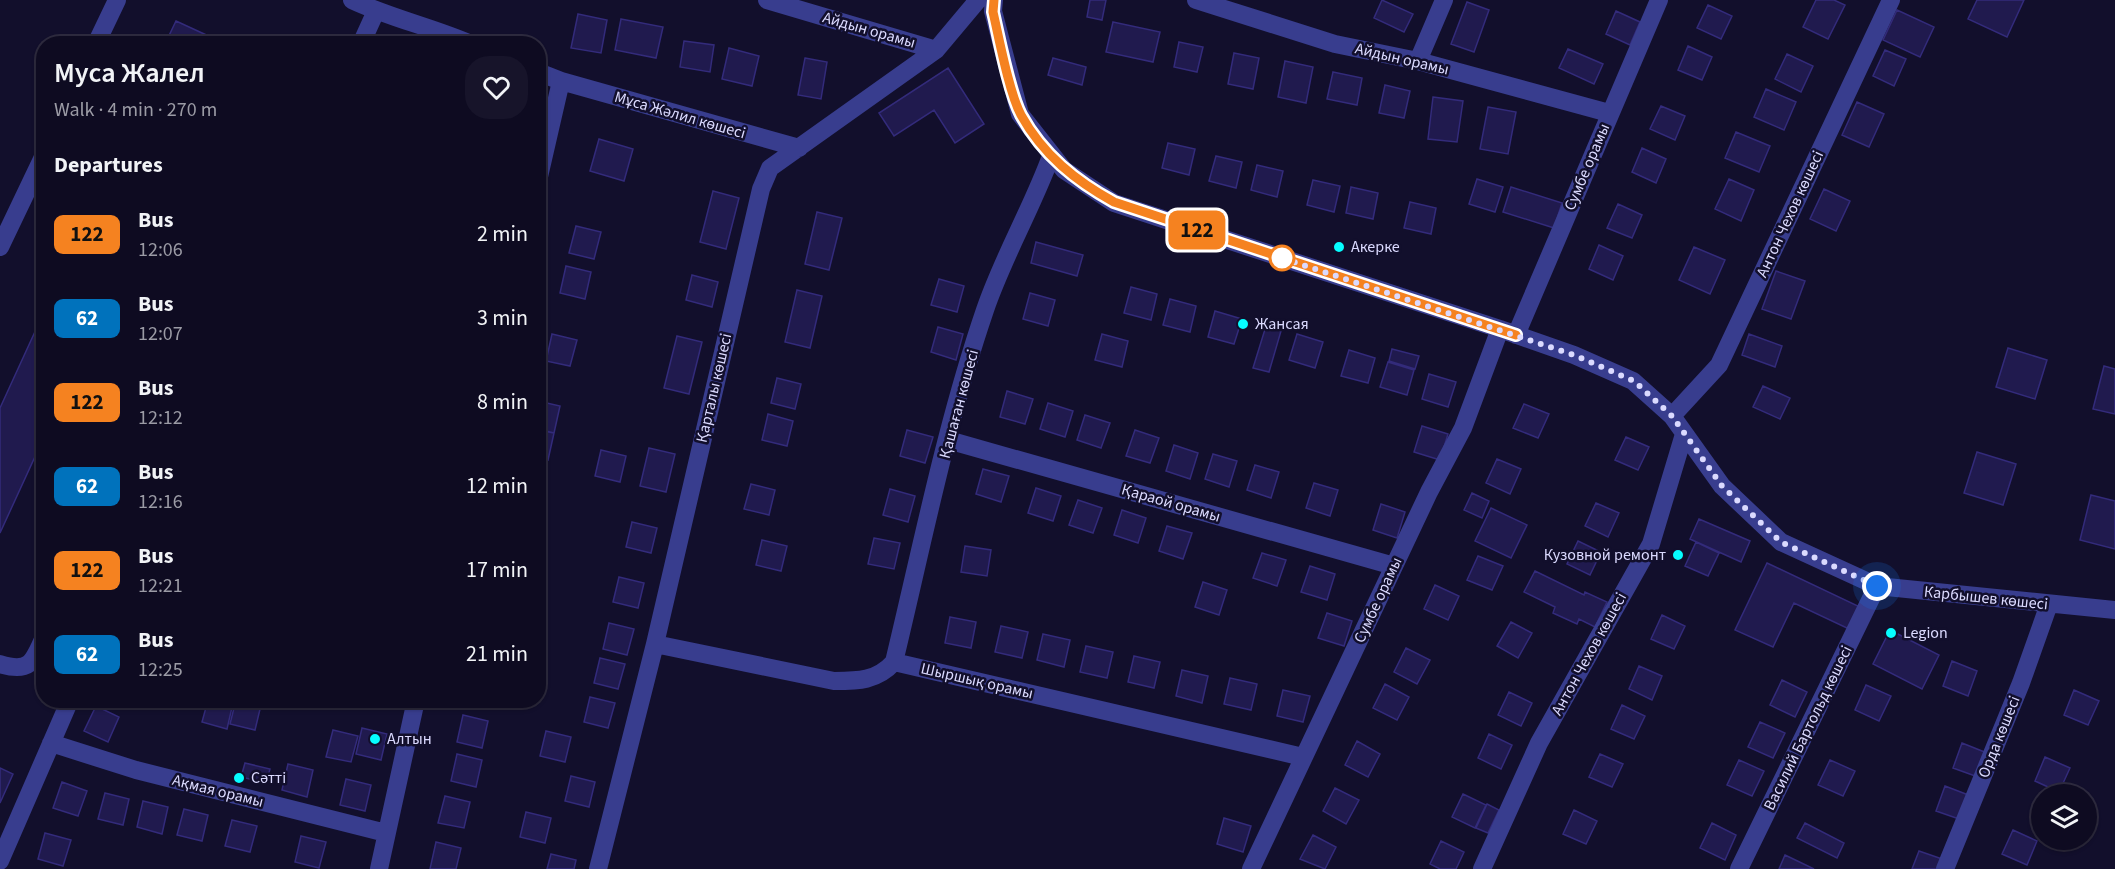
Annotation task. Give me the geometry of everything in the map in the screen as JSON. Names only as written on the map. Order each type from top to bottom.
[{"type":"street","points":[[100,36],[117,0]]},
{"type":"street","points":[[352,0],[376,11],[434,28],[452,36]]},
{"type":"street","name":"Айдын орамы","points":[[767,0],[936,50]]},
{"type":"street","name":"Қарталы көшесі","points":[[598,869],[655,644],[761,189],[770,168],[936,50],[978,0]]},
{"type":"street","points":[[994,0],[993,12],[1020,114],[1051,156],[1083,184],[1114,202],[1508,332]]},
{"type":"street","name":"Айдын орамы","points":[[1196,0],[1335,44],[1418,61],[1610,113]]},
{"type":"street","points":[[1418,61],[1444,0]]},
{"type":"street","name":"Сумбе орамы","points":[[1251,869],[1394,566],[1463,428],[1610,113],[1659,0]]},
{"type":"street","name":"Антон Чехов көшесі","points":[[1672,416],[1719,365],[1891,0]]},
{"type":"street","points":[[365,36],[376,11]]},
{"type":"street","name":"Мұса Жәлил көшесі","points":[[546,75],[800,148]]},
{"type":"street","points":[[546,146],[561,81]]},
{"type":"street","name":"Қашаған көшесі","points":[[894,662],[948,440],[985,310],[1038,192],[1051,156]]},
{"type":"street","points":[[0,247],[36,172]]},
{"type":"street","name":"Карбышев көшесі","points":[[1508,332],[1574,355],[1634,381],[1672,416],[1722,486],[1781,542],[1877,586],[2115,610]]},
{"type":"street","name":"Антон Чехов көшесі","points":[[1482,869],[1539,743],[1651,544],[1684,434]]},
{"type":"street","name":"Қараой орамы","points":[[948,440],[1394,566]]},
{"type":"street","name":"Василий Бартольд көшесі","points":[[1739,869],[1877,586]]},
{"type":"street","name":"Орда көшесі","points":[[1945,869],[2021,682],[2049,604]]},
{"type":"street","points":[[655,644],[834,681],[865,680],[884,673],[894,662]]},
{"type":"street","points":[[0,664],[21,668],[30,664],[36,652]]},
{"type":"street","name":"Шыршық орамы","points":[[894,662],[1303,757]]},
{"type":"street","points":[[0,861],[66,708]]},
{"type":"street","points":[[379,869],[414,708]]},
{"type":"street","name":"Ақмая орамы","points":[[51,743],[136,770],[386,833]]},
{"type":"building","points":[[1090,0],[1106,0],[1102,20],[1087,17]]},
{"type":"building","points":[[1382,0],[1413,14],[1404,32],[1374,18]]},
{"type":"building","points":[[1816,0],[1834,0],[1845,5],[1828,39],[1803,27]]},
{"type":"building","points":[[1977,0],[2024,0],[2007,37],[1968,19]]},
{"type":"building","points":[[1467,2],[1489,10],[1474,52],[1451,44]]},
{"type":"building","points":[[1708,5],[1732,16],[1721,39],[1697,28]]},
{"type":"building","points":[[1897,10],[1934,27],[1920,57],[1883,40]]},
{"type":"building","points":[[1616,11],[1640,22],[1630,45],[1606,34]]},
{"type":"building","points":[[578,14],[607,20],[601,53],[571,48]]},
{"type":"building","points":[[621,19],[663,27],[656,58],[615,50]]},
{"type":"building","points":[[176,21],[209,36],[169,36]]},
{"type":"building","points":[[1113,22],[1160,32],[1153,62],[1106,52]]},
{"type":"building","points":[[684,41],[714,45],[710,72],[680,67]]},
{"type":"building","points":[[1179,42],[1203,47],[1197,72],[1174,67]]},
{"type":"building","points":[[1688,46],[1712,57],[1702,80],[1678,70]]},
{"type":"building","points":[[729,48],[759,56],[752,86],[722,79]]},
{"type":"building","points":[[1568,49],[1603,64],[1594,84],[1559,68]]},
{"type":"building","points":[[1885,50],[1906,59],[1894,86],[1873,76]]},
{"type":"building","points":[[1234,53],[1259,58],[1253,89],[1228,84]]},
{"type":"building","points":[[1787,54],[1813,66],[1801,92],[1775,79]]},
{"type":"building","points":[[805,58],[827,62],[821,99],[798,95]]},
{"type":"building","points":[[1053,58],[1086,67],[1082,85],[1048,75]]},
{"type":"building","points":[[1285,61],[1313,67],[1306,103],[1278,97]]},
{"type":"building","points":[[948,68],[984,124],[955,143],[934,110],[894,136],[879,113]]},
{"type":"building","points":[[1333,72],[1362,78],[1357,105],[1327,99]]},
{"type":"building","points":[[1385,85],[1410,91],[1404,118],[1379,113]]},
{"type":"building","points":[[1766,89],[1796,102],[1784,130],[1754,117]]},
{"type":"building","points":[[1433,97],[1463,101],[1457,142],[1428,139]]},
{"type":"building","points":[[1857,102],[1884,114],[1869,147],[1842,135]]},
{"type":"building","points":[[1661,106],[1685,116],[1675,140],[1650,129]]},
{"type":"building","points":[[1488,107],[1516,112],[1508,154],[1480,149]]},
{"type":"building","points":[[1736,132],[1770,146],[1759,172],[1725,158]]},
{"type":"building","points":[[599,139],[633,149],[624,181],[590,171]]},
{"type":"building","points":[[1168,143],[1195,149],[1189,175],[1162,168]]},
{"type":"building","points":[[1642,148],[1666,159],[1656,183],[1632,172]]},
{"type":"building","points":[[1216,156],[1242,162],[1236,188],[1209,181]]},
{"type":"building","points":[[1257,165],[1283,171],[1277,197],[1251,190]]},
{"type":"building","points":[[1477,179],[1503,187],[1495,212],[1469,204]]},
{"type":"building","points":[[1729,179],[1754,190],[1741,221],[1715,209]]},
{"type":"building","points":[[1313,180],[1340,186],[1334,212],[1307,205]]},
{"type":"building","points":[[1351,187],[1378,193],[1373,219],[1346,213]]},
{"type":"building","points":[[1511,187],[1562,203],[1554,228],[1503,212]]},
{"type":"building","points":[[1824,189],[1850,201],[1836,231],[1810,219]]},
{"type":"building","points":[[713,191],[739,198],[726,249],[700,242]]},
{"type":"building","points":[[1410,202],[1436,208],[1431,234],[1404,228]]},
{"type":"building","points":[[1618,204],[1642,215],[1632,238],[1607,228]]},
{"type":"building","points":[[817,212],[842,218],[829,270],[805,264]]},
{"type":"building","points":[[576,226],[601,232],[594,259],[569,253]]},
{"type":"building","points":[[1036,242],[1083,255],[1077,276],[1031,263]]},
{"type":"building","points":[[1599,245],[1623,256],[1613,280],[1589,269]]},
{"type":"building","points":[[1694,247],[1725,260],[1710,294],[1679,280]]},
{"type":"building","points":[[566,266],[591,272],[585,299],[560,293]]},
{"type":"building","points":[[1776,271],[1805,281],[1791,319],[1762,309]]},
{"type":"building","points":[[692,275],[718,282],[712,307],[686,300]]},
{"type":"building","points":[[939,279],[964,286],[957,312],[931,305]]},
{"type":"building","points":[[1131,287],[1157,294],[1151,320],[1124,313]]},
{"type":"building","points":[[797,290],[822,296],[810,348],[785,342]]},
{"type":"building","points":[[1030,293],[1055,300],[1048,326],[1023,319]]},
{"type":"building","points":[[1170,299],[1196,306],[1190,332],[1163,325]]},
{"type":"building","points":[[1215,311],[1242,319],[1234,344],[1208,337]]},
{"type":"building","points":[[1266,326],[1281,331],[1269,372],[1253,368]]},
{"type":"building","points":[[938,327],[963,334],[956,360],[931,352]]},
{"type":"building","points":[[36,329],[36,454],[0,533],[0,408]]},
{"type":"building","points":[[552,334],[577,340],[570,366],[546,361]]},
{"type":"building","points":[[1102,334],[1128,341],[1122,367],[1095,360]]},
{"type":"building","points":[[1297,334],[1323,342],[1315,368],[1289,360]]},
{"type":"building","points":[[1749,334],[1782,346],[1775,367],[1742,355]]},
{"type":"building","points":[[677,336],[702,342],[689,394],[664,388]]},
{"type":"building","points":[[2008,348],[2047,360],[2035,399],[1996,387]]},
{"type":"building","points":[[1392,349],[1419,356],[1415,369],[1389,361]]},
{"type":"building","points":[[1349,350],[1375,358],[1368,383],[1341,376]]},
{"type":"building","points":[[1388,362],[1414,370],[1407,395],[1380,387]]},
{"type":"building","points":[[2104,366],[2115,369],[2115,414],[2093,409]]},
{"type":"building","points":[[1429,374],[1456,382],[1448,407],[1422,399]]},
{"type":"building","points":[[777,378],[801,384],[795,409],[771,403]]},
{"type":"building","points":[[1763,386],[1790,398],[1780,419],[1753,407]]},
{"type":"building","points":[[1007,391],[1033,399],[1025,424],[1000,417]]},
{"type":"building","points":[[546,403],[560,406],[554,433],[546,431]]},
{"type":"building","points":[[1048,403],[1073,411],[1065,437],[1040,429]]},
{"type":"building","points":[[1524,404],[1549,414],[1538,438],[1513,428]]},
{"type":"building","points":[[768,414],[793,421],[787,446],[762,440]]},
{"type":"building","points":[[1085,415],[1110,423],[1101,448],[1077,440]]},
{"type":"building","points":[[1422,426],[1448,434],[1440,460],[1414,452]]},
{"type":"building","points":[[907,430],[933,437],[925,463],[900,456]]},
{"type":"building","points":[[1135,430],[1159,438],[1150,463],[1126,456]]},
{"type":"building","points":[[546,432],[554,433],[548,460],[546,460]]},
{"type":"building","points":[[1626,437],[1649,447],[1638,470],[1615,460]]},
{"type":"building","points":[[1174,445],[1198,453],[1190,479],[1166,471]]},
{"type":"building","points":[[649,448],[675,454],[666,492],[640,486]]},
{"type":"building","points":[[601,450],[626,456],[620,482],[595,476]]},
{"type":"building","points":[[1977,452],[2016,464],[2003,505],[1964,493]]},
{"type":"building","points":[[1213,454],[1237,461],[1229,487],[1205,479]]},
{"type":"building","points":[[1497,459],[1521,469],[1510,494],[1486,483]]},
{"type":"building","points":[[1255,465],[1279,472],[1271,498],[1247,490]]},
{"type":"building","points":[[983,469],[1009,476],[1001,502],[976,494]]},
{"type":"building","points":[[1314,483],[1338,490],[1330,516],[1306,508]]},
{"type":"building","points":[[751,484],[775,490],[769,515],[744,509]]},
{"type":"building","points":[[1036,488],[1061,496],[1053,521],[1028,513]]},
{"type":"building","points":[[890,489],[915,496],[908,522],[883,515]]},
{"type":"building","points":[[1472,493],[1489,501],[1482,518],[1464,510]]},
{"type":"building","points":[[2091,495],[2115,501],[2115,549],[2080,540]]},
{"type":"building","points":[[1078,500],[1102,508],[1093,533],[1069,525]]},
{"type":"building","points":[[1596,503],[1619,513],[1608,537],[1585,526]]},
{"type":"building","points":[[1381,504],[1405,512],[1397,538],[1373,530]]},
{"type":"building","points":[[1491,508],[1527,525],[1511,558],[1475,541]]},
{"type":"building","points":[[1122,510],[1146,518],[1138,543],[1114,535]]},
{"type":"building","points":[[1699,519],[1750,541],[1741,562],[1690,539]]},
{"type":"building","points":[[632,522],[657,528],[651,553],[626,547]]},
{"type":"building","points":[[1167,526],[1192,533],[1183,559],[1159,551]]},
{"type":"building","points":[[874,538],[900,543],[894,569],[868,564]]},
{"type":"building","points":[[762,540],[787,546],[781,571],[756,565]]},
{"type":"building","points":[[1578,541],[1601,552],[1590,575],[1567,564]]},
{"type":"building","points":[[1696,542],[1719,553],[1708,576],[1685,566]]},
{"type":"building","points":[[965,546],[991,550],[987,576],[961,572]]},
{"type":"building","points":[[1262,553],[1286,560],[1277,586],[1253,578]]},
{"type":"building","points":[[1478,556],[1503,566],[1492,590],[1467,580]]},
{"type":"building","points":[[1767,563],[1860,607],[1849,629],[1794,603],[1773,647],[1735,630]]},
{"type":"building","points":[[1310,566],[1335,574],[1327,600],[1301,592]]},
{"type":"building","points":[[1535,571],[1584,595],[1585,592],[1607,602],[1595,627],[1579,619],[1577,624],[1553,613],[1555,607],[1524,592]]},
{"type":"building","points":[[619,577],[644,583],[638,608],[613,602]]},
{"type":"building","points":[[1203,582],[1227,590],[1219,615],[1195,607]]},
{"type":"building","points":[[1435,585],[1459,596],[1448,620],[1424,609]]},
{"type":"building","points":[[1327,613],[1352,621],[1344,646],[1318,638]]},
{"type":"building","points":[[1662,615],[1685,626],[1674,649],[1651,639]]},
{"type":"building","points":[[950,617],[976,622],[971,648],[945,643]]},
{"type":"building","points":[[1511,622],[1532,633],[1518,658],[1497,646]]},
{"type":"building","points":[[609,623],[634,629],[627,655],[603,649]]},
{"type":"building","points":[[1001,626],[1028,632],[1022,658],[995,652]]},
{"type":"building","points":[[1890,630],[1939,655],[1922,689],[1873,664]]},
{"type":"building","points":[[1043,634],[1070,640],[1064,667],[1037,660]]},
{"type":"building","points":[[1086,646],[1113,652],[1107,678],[1080,672]]},
{"type":"building","points":[[1406,648],[1430,660],[1417,684],[1394,672]]},
{"type":"building","points":[[1134,656],[1160,662],[1154,688],[1128,682]]},
{"type":"building","points":[[600,658],[625,664],[618,689],[594,683]]},
{"type":"building","points":[[1952,661],[1977,671],[1968,696],[1943,686]]},
{"type":"building","points":[[1639,666],[1662,676],[1652,700],[1629,689]]},
{"type":"building","points":[[1182,670],[1208,676],[1202,703],[1176,696]]},
{"type":"building","points":[[1230,678],[1257,684],[1251,710],[1224,704]]},
{"type":"building","points":[[1782,680],[1807,692],[1795,717],[1770,705]]},
{"type":"building","points":[[1385,684],[1409,697],[1397,720],[1373,708]]},
{"type":"building","points":[[1866,685],[1891,696],[1879,721],[1855,710]]},
{"type":"building","points":[[1283,690],[1310,696],[1303,722],[1277,716]]},
{"type":"building","points":[[2074,690],[2099,701],[2088,725],[2064,715]]},
{"type":"building","points":[[1509,692],[1532,703],[1521,726],[1498,715]]},
{"type":"building","points":[[590,697],[615,703],[608,728],[584,722]]},
{"type":"building","points":[[1622,705],[1645,716],[1634,739],[1611,729]]},
{"type":"building","points":[[95,708],[100,708],[119,717],[108,742],[84,731]]},
{"type":"building","points":[[206,708],[232,708],[227,729],[202,722]]},
{"type":"building","points":[[234,708],[260,708],[255,730],[230,724]]},
{"type":"building","points":[[463,715],[488,721],[482,748],[457,742]]},
{"type":"building","points":[[1760,722],[1785,733],[1773,758],[1748,747]]},
{"type":"building","points":[[362,728],[387,734],[381,760],[356,754]]},
{"type":"building","points":[[333,730],[358,736],[351,762],[326,757]]},
{"type":"building","points":[[546,731],[571,737],[565,762],[540,756]]},
{"type":"building","points":[[1489,734],[1512,745],[1501,769],[1478,758]]},
{"type":"building","points":[[1357,741],[1380,754],[1368,777],[1345,765]]},
{"type":"building","points":[[1962,743],[1987,753],[1978,777],[1953,768]]},
{"type":"building","points":[[457,754],[482,760],[476,787],[451,781]]},
{"type":"building","points":[[1600,754],[1623,764],[1612,787],[1589,777]]},
{"type":"building","points":[[2045,757],[2070,768],[2063,784],[2042,784],[2035,781]]},
{"type":"building","points":[[1739,760],[1764,771],[1752,796],[1727,785]]},
{"type":"building","points":[[1830,760],[1855,771],[1843,796],[1818,785]]},
{"type":"building","points":[[245,763],[270,769],[266,783],[241,777]]},
{"type":"building","points":[[288,764],[313,770],[307,797],[282,790]]},
{"type":"building","points":[[0,768],[13,774],[0,803]]},
{"type":"building","points":[[571,776],[595,782],[589,807],[565,801]]},
{"type":"building","points":[[346,779],[371,785],[365,811],[340,805]]},
{"type":"building","points":[[62,782],[87,791],[78,816],[53,808]]},
{"type":"building","points":[[1945,786],[1971,796],[1962,820],[1936,811]]},
{"type":"building","points":[[1335,788],[1359,800],[1346,824],[1323,811]]},
{"type":"building","points":[[105,793],[129,799],[123,825],[98,819]]},
{"type":"building","points":[[1463,794],[1486,805],[1475,828],[1452,817]]},
{"type":"building","points":[[445,796],[470,802],[464,828],[438,823]]},
{"type":"building","points":[[143,801],[168,807],[162,834],[137,827]]},
{"type":"building","points":[[1487,804],[1499,810],[1488,833],[1476,828]]},
{"type":"building","points":[[184,809],[208,815],[202,841],[177,835]]},
{"type":"building","points":[[1574,810],[1597,821],[1586,844],[1563,834]]},
{"type":"building","points":[[526,812],[551,818],[545,843],[520,837]]},
{"type":"building","points":[[1224,818],[1251,826],[1243,852],[1217,844]]},
{"type":"building","points":[[232,820],[257,826],[250,852],[225,846]]},
{"type":"building","points":[[1712,823],[1736,835],[1725,860],[1700,848]]},
{"type":"building","points":[[1805,823],[1844,843],[1837,858],[1797,838]]},
{"type":"building","points":[[2013,830],[2031,838],[2031,850],[2033,850],[2027,865],[2002,854]]},
{"type":"building","points":[[45,833],[71,840],[63,866],[38,859]]},
{"type":"building","points":[[1313,835],[1336,847],[1325,869],[1300,859]]},
{"type":"building","points":[[301,836],[326,842],[319,868],[295,862]]},
{"type":"building","points":[[1441,841],[1464,852],[1456,869],[1440,869],[1430,864]]},
{"type":"building","points":[[436,842],[461,848],[456,869],[430,869]]},
{"type":"building","points":[[1919,851],[1945,860],[1941,869],[1912,869]]},
{"type":"building","points":[[551,854],[576,860],[574,869],[547,869]]},
{"type":"building","points":[[1785,855],[1814,869],[1779,869]]},
{"type":"bus line","name":"122","points":[[994,0],[993,12],[1002,52],[1020,114],[1051,156],[1064,170],[1083,184],[1114,202],[1516,335]]},
{"type":"place","name":"Акерке","points":[[1339,247]]},
{"type":"place","name":"Жансая","points":[[1243,324]]},
{"type":"place","name":"Кузовной ремонт","points":[[1678,555]]},
{"type":"place","name":"Legion","points":[[1891,633]]},
{"type":"place","name":"Алтын","points":[[375,739]]},
{"type":"place","name":"Сәттi","points":[[239,778]]},
{"type":"route","points":[[1282,258],[1273,255],[1500,329],[1574,355],[1634,381],[1672,416],[1722,486],[1781,542],[1877,586]]}]
